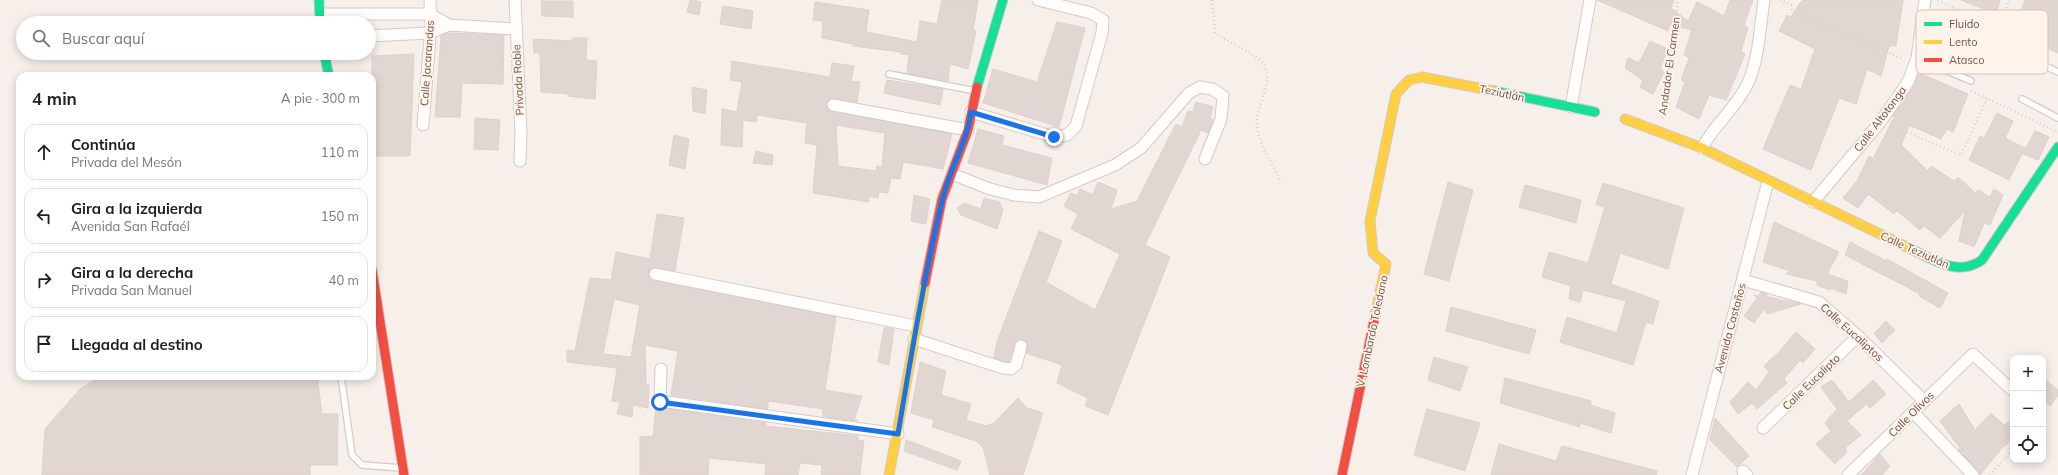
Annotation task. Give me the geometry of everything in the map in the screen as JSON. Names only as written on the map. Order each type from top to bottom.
[{"type":"street","points":[[319,0],[320,16]]},
{"type":"street","name":"Calle Jacarandas","points":[[423,125],[430,33],[430,0]]},
{"type":"street","name":"Privada Roble","points":[[515,0],[515,29],[521,132],[520,161]]},
{"type":"street","points":[[889,475],[898,434],[916,326],[942,199],[968,130],[976,92],[1003,0]]},
{"type":"street","points":[[971,112],[1054,137],[1067,136],[1076,126],[1102,33],[1103,20],[1091,13],[1038,0]]},
{"type":"street","points":[[1571,107],[1590,0]]},
{"type":"street","points":[[1702,148],[1708,137],[1735,104],[1747,85],[1753,69],[1764,0]]},
{"type":"street","name":"Calle Altotonga","points":[[1923,10],[1925,0]]},
{"type":"street","points":[[375,16],[430,14],[449,25]]},
{"type":"street","points":[[376,36],[430,33],[449,25],[515,29]]},
{"type":"street","points":[[326,60],[328,72]]},
{"type":"street","name":"Calle Altotonga","points":[[1813,202],[1881,121],[1908,82],[1916,61]]},
{"type":"street","name":"Teziutlán","points":[[1409,78],[1428,77],[1595,112]]},
{"type":"street","name":"V. Lombardo Toledano","points":[[1342,475],[1386,264],[1373,253],[1370,221],[1396,94],[1402,83],[1409,78]]},
{"type":"street","points":[[952,174],[996,191],[1014,195],[1040,197],[1115,165],[1141,148],[1189,93],[1200,86],[1212,89],[1223,96],[1221,118],[1205,159]]},
{"type":"street","points":[[833,105],[968,130]]},
{"type":"street","points":[[1625,118],[1702,148],[1769,182]]},
{"type":"street","name":"Calle Teziutlán","points":[[1769,182],[1944,265],[1964,269],[1973,266],[1982,260],[2058,147]]},
{"type":"street","name":"Avenida Castaños","points":[[1692,475],[1769,182]]},
{"type":"street","points":[[656,274],[916,326]]},
{"type":"street","name":"Calle Eucaliptos","points":[[1743,280],[1819,302],[1858,336],[1924,401]]},
{"type":"street","points":[[376,295],[404,472]]},
{"type":"street","name":"Calle Eucalipto","points":[[1763,428],[1858,336]]},
{"type":"street","points":[[914,339],[1003,368],[1011,369],[1016,366],[1021,346]]},
{"type":"street","name":"Calle Olivos","points":[[1852,474],[1924,401],[1974,354],[2010,388]]},
{"type":"street","points":[[661,369],[660,402],[898,434]]},
{"type":"street","points":[[1913,412],[1973,475]]},
{"type":"lane","points":[[2048,67],[2058,72]]},
{"type":"lane","points":[[889,74],[976,92]]},
{"type":"lane","points":[[1955,74],[1972,81]]},
{"type":"lane","points":[[2022,99],[2058,118]]},
{"type":"lane","points":[[342,380],[352,455],[362,465],[404,472]]},
{"type":"path","points":[[1212,0],[1215,33],[1261,62],[1267,73],[1265,91],[1257,118],[1261,142],[1280,180]]},
{"type":"path","name":"Andador El Carmen","points":[[1660,132],[1678,0]]},
{"type":"path","points":[[1938,0],[1958,10]]},
{"type":"path","points":[[2006,10],[2009,0]]},
{"type":"path","points":[[1881,121],[1961,155],[1988,99]]},
{"type":"path","points":[[1990,475],[2010,452]]},
{"type":"building","points":[[690,0],[701,2],[699,15],[687,12]]},
{"type":"building","points":[[942,0],[978,0],[973,31],[976,31],[968,69],[950,64],[948,81],[907,73],[909,55],[901,54],[901,52],[853,46],[853,44],[822,38],[823,21],[813,20],[815,2],[869,10],[866,32],[917,42],[920,21],[937,24]]},
{"type":"building","points":[[1597,0],[1674,0],[1671,8],[1688,21],[1697,2],[1724,16],[1730,0],[1753,0],[1744,25],[1748,28],[1741,51],[1745,54],[1726,100],[1709,95],[1699,119],[1676,107],[1685,82],[1681,80],[1689,58],[1684,55],[1692,30],[1670,24],[1668,31]]},
{"type":"building","points":[[1803,0],[1903,0],[1896,46],[1889,46],[1881,76],[1867,69],[1856,104],[1839,98],[1811,170],[1763,149],[1790,85],[1801,89],[1815,49],[1779,31],[1787,15],[1791,17]]},
{"type":"building","points":[[1961,0],[2000,0],[1997,10],[1986,10]]},
{"type":"building","points":[[2025,0],[2058,0],[2058,53],[2048,49],[2048,10],[2021,10]]},
{"type":"building","points":[[541,1],[573,1],[573,17],[542,16]]},
{"type":"building","points":[[723,6],[753,11],[751,29],[720,24]]},
{"type":"building","points":[[1057,22],[1085,28],[1059,127],[983,103],[993,69],[1037,82]]},
{"type":"building","points":[[447,33],[504,35],[503,84],[462,83],[460,117],[435,117],[441,36]]},
{"type":"building","points":[[573,38],[587,38],[586,60],[597,61],[595,99],[568,96],[568,94],[541,92],[540,53],[534,53],[533,39],[573,41]]},
{"type":"building","points":[[1650,41],[1668,49],[1660,69],[1664,72],[1653,94],[1640,87],[1643,80],[1625,68],[1628,58],[1639,63]]},
{"type":"building","points":[[414,54],[410,156],[376,156],[376,72],[372,72],[372,60],[376,60],[376,56]]},
{"type":"building","points":[[732,61],[830,77],[832,63],[854,66],[851,81],[860,82],[857,102],[831,98],[826,103],[828,110],[952,134],[943,169],[903,162],[900,179],[891,178],[888,193],[879,192],[878,198],[869,196],[869,202],[813,193],[817,145],[805,143],[807,123],[757,115],[756,122],[743,120],[742,147],[721,145],[722,109],[737,112],[742,82],[730,80]],"holes":[[[836,125],[885,133],[882,167],[877,166],[876,171],[838,166]]]},
{"type":"building","points":[[1919,74],[1921,74],[1968,94],[1953,132],[1947,129],[1941,139],[1909,125],[1907,130],[1905,129],[1907,131],[1901,145],[1928,171],[1931,166],[1954,181],[1958,177],[1975,193],[1978,190],[1990,197],[1994,189],[2003,195],[1990,225],[1984,223],[1974,247],[1959,241],[1965,211],[1940,238],[1924,226],[1920,230],[1896,210],[1894,214],[1868,194],[1858,208],[1843,198],[1857,181],[1869,156],[1873,159],[1894,117],[1893,116],[1914,86]]},
{"type":"building","points":[[887,80],[943,89],[940,105],[884,93]]},
{"type":"building","points":[[692,87],[707,90],[705,114],[693,111]]},
{"type":"building","points":[[1196,102],[1213,107],[1210,119],[1213,120],[1208,133],[1201,130],[1145,245],[1170,257],[1108,415],[1085,406],[1088,398],[1057,383],[1062,365],[1026,353],[1028,345],[1023,339],[1016,341],[1009,362],[994,358],[997,342],[1039,231],[1062,241],[1046,282],[1095,310],[1120,254],[1071,229],[1078,214],[1064,206],[1071,193],[1077,196],[1080,189],[1093,195],[1098,182],[1117,190],[1111,209],[1137,201],[1176,124],[1182,127],[1188,111],[1193,112]]},
{"type":"building","points":[[1997,113],[2013,121],[2005,138],[2025,148],[2009,180],[1969,160],[1980,136],[1984,138]]},
{"type":"building","points":[[475,118],[500,120],[498,150],[474,149]]},
{"type":"building","points":[[978,129],[1004,136],[1002,145],[1052,158],[1047,185],[968,163]]},
{"type":"building","points":[[2035,131],[2049,137],[2038,160],[2023,154]]},
{"type":"building","points":[[674,135],[689,139],[685,169],[669,165]]},
{"type":"building","points":[[756,151],[773,155],[772,165],[753,163]]},
{"type":"building","points":[[1448,182],[1473,190],[1449,281],[1424,274]]},
{"type":"building","points":[[1603,183],[1684,208],[1668,269],[1620,253],[1611,284],[1659,301],[1653,324],[1646,322],[1633,365],[1560,342],[1567,317],[1617,333],[1626,301],[1583,290],[1580,302],[1569,299],[1571,286],[1542,277],[1549,252],[1588,263],[1605,207],[1596,204]]},
{"type":"building","points":[[1525,185],[1581,200],[1576,223],[1519,207]]},
{"type":"building","points":[[914,195],[930,199],[926,224],[911,221]]},
{"type":"building","points":[[984,198],[999,202],[1003,210],[997,229],[961,215],[957,208],[964,203],[981,209]]},
{"type":"building","points":[[657,214],[684,218],[675,271],[652,268],[648,273],[651,279],[836,317],[825,390],[862,396],[854,420],[858,421],[823,417],[823,409],[768,401],[768,409],[671,395],[678,351],[645,345],[646,385],[649,385],[648,408],[633,405],[632,417],[617,414],[620,402],[612,401],[617,368],[567,362],[567,350],[575,351],[590,278],[611,280],[616,252],[650,259]],"holes":[[[614,299],[640,305],[631,357],[603,354]]]},
{"type":"building","points":[[1774,222],[1839,252],[1827,274],[1848,281],[1846,294],[1817,285],[1817,281],[1786,274],[1790,271],[1763,262]]},
{"type":"building","points":[[1850,242],[1886,261],[1887,259],[1948,293],[1940,308],[1919,296],[1920,294],[1845,255]]},
{"type":"building","points":[[1761,292],[1766,294],[1768,297],[1801,304],[1767,314],[1764,309],[1754,323],[1744,316],[1757,298],[1754,295],[1759,296]]},
{"type":"building","points":[[1451,307],[1536,330],[1529,354],[1446,331]]},
{"type":"building","points":[[1886,321],[1895,330],[1882,343],[1874,333]]},
{"type":"building","points":[[884,327],[894,329],[889,365],[878,362]]},
{"type":"building","points":[[1796,332],[1815,349],[1803,363],[1800,360],[1784,379],[1787,383],[1757,409],[1752,403],[1738,414],[1730,402],[1748,382],[1756,390],[1769,372],[1764,366],[1780,351]]},
{"type":"building","points":[[1434,357],[1468,367],[1460,391],[1428,380]]},
{"type":"building","points":[[920,362],[946,371],[941,395],[971,404],[966,420],[986,426],[994,423],[1018,398],[1027,408],[1043,413],[1023,475],[990,475],[983,447],[976,441],[932,427],[934,420],[911,413]]},
{"type":"building","points":[[1505,378],[1591,401],[1590,405],[1615,413],[1611,433],[1580,423],[1580,427],[1500,403]]},
{"type":"building","points":[[95,380],[318,380],[322,414],[338,414],[337,465],[310,465],[310,475],[42,475],[45,429],[80,389]]},
{"type":"building","points":[[1832,380],[1849,402],[1873,380],[1886,394],[1870,408],[1866,404],[1847,421],[1861,435],[1845,448],[1847,452],[1835,464],[1816,444],[1831,431],[1825,423],[1837,409],[1821,387]]},
{"type":"building","points":[[2046,380],[2058,390],[2058,395],[2050,406],[2046,403]]},
{"type":"building","points":[[1959,404],[1975,430],[1991,413],[2004,425],[2010,421],[2010,441],[2002,448],[1980,475],[1978,470],[1958,450],[1960,448],[1940,421]]},
{"type":"building","points":[[656,407],[766,423],[766,426],[858,436],[858,440],[864,441],[860,475],[821,475],[822,465],[800,463],[798,475],[765,475],[766,464],[709,458],[708,475],[640,475],[640,437],[653,436]]},
{"type":"building","points":[[1427,409],[1480,423],[1465,471],[1414,455]]},
{"type":"building","points":[[1715,418],[1749,456],[1737,467],[1710,440]]},
{"type":"building","points":[[906,440],[961,461],[957,470],[904,451]]},
{"type":"building","points":[[1499,444],[1556,461],[1562,446],[1657,471],[1656,475],[1491,475]]},
{"type":"building","points":[[1880,454],[1890,466],[1882,475],[1861,475]]},
{"type":"traffic: fast","points":[[319,0],[320,16]]},
{"type":"traffic: fast","points":[[977,87],[1003,0]]},
{"type":"traffic: fast","points":[[326,60],[328,72]]},
{"type":"traffic: fast","points":[[1494,91],[1595,112]]},
{"type":"traffic: fast","points":[[1911,249],[1937,262],[1955,267],[1973,265],[1982,260],[2058,147]]},
{"type":"traffic: slow","points":[[1375,316],[1386,264],[1373,253],[1370,221],[1396,94],[1409,80],[1422,77],[1494,91]]},
{"type":"traffic: slow","points":[[1625,119],[1702,148],[1911,249]]},
{"type":"traffic: slow","points":[[889,475],[925,283]]},
{"type":"traffic: jam","points":[[925,283],[942,199],[968,130],[977,87]]},
{"type":"traffic: jam","points":[[376,296],[404,475]]},
{"type":"traffic: jam","points":[[1342,475],[1375,316]]},
{"type":"route","points":[[660,402],[898,434],[916,326],[942,199],[968,130],[971,112],[1054,137]]}]
